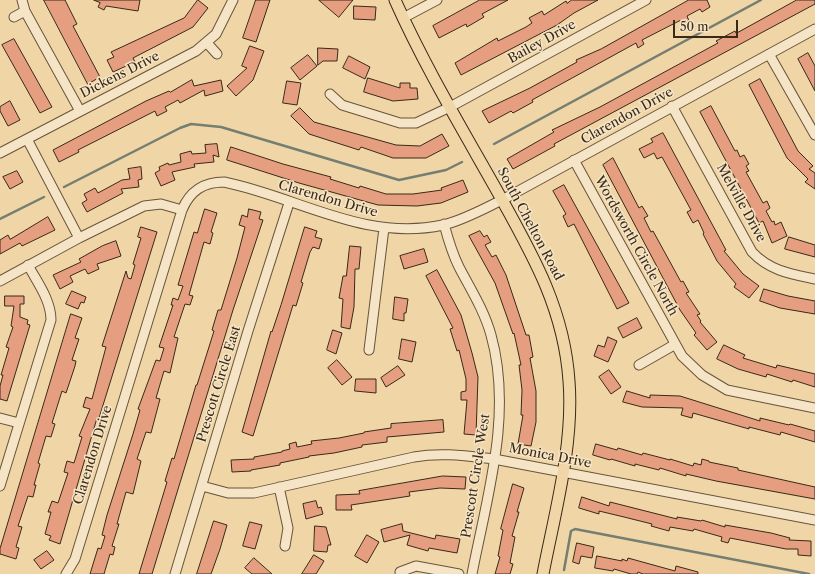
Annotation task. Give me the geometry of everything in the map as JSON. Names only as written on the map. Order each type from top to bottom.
[{"type":"main road","name":"South Chelton Road","points":[[395,0],[450,106],[539,267],[551,295],[563,336],[570,381],[569,434],[543,574]]},
{"type":"street","points":[[22,0],[25,11],[80,111]]},
{"type":"street","name":"Dickens Drive","points":[[0,153],[196,51],[216,34],[222,25],[233,0]]},
{"type":"street","points":[[403,18],[437,0]]},
{"type":"street","name":"Bailey Drive","points":[[330,94],[342,105],[400,123],[416,123],[646,0]]},
{"type":"street","points":[[14,17],[25,11]]},
{"type":"street","name":"Clarendon Drive","points":[[66,574],[75,559],[182,210],[186,201],[193,192],[212,182],[237,185],[289,203],[384,228],[412,229],[444,224],[476,213],[502,200],[815,29]]},
{"type":"street","points":[[207,42],[217,54]]},
{"type":"street","points":[[769,54],[815,136]]},
{"type":"street","name":"Melville Drive","points":[[672,106],[752,252],[761,261],[780,271],[815,279]]},
{"type":"street","points":[[27,139],[79,238]]},
{"type":"street","name":"Wordsworth Circle North","points":[[574,160],[674,345],[682,356],[702,375],[727,390],[815,408]]},
{"type":"street","name":"Prescott Circle East","points":[[175,574],[248,331],[289,203]]},
{"type":"street","points":[[0,281],[79,238],[144,206],[162,204],[182,210]]},
{"type":"street","name":"Prescott Circle West","points":[[444,224],[455,257],[484,313],[496,353],[500,400],[494,459],[472,574]]},
{"type":"street","points":[[369,350],[384,228]]},
{"type":"street","points":[[0,486],[51,320],[51,310],[48,301],[28,265]]},
{"type":"street","points":[[639,365],[674,345]]},
{"type":"street","points":[[0,418],[19,423]]},
{"type":"street","name":"Monica Drive","points":[[202,486],[218,491],[239,494],[279,487],[428,455],[456,455],[494,459],[815,520]]},
{"type":"street","points":[[279,487],[288,528],[285,546]]},
{"type":"street","points":[[400,572],[416,566],[459,574]]},
{"type":"building","points":[[44,0],[65,0],[77,24],[73,26],[100,77],[88,84]]},
{"type":"building","points":[[94,0],[140,0],[138,11],[106,6],[104,10],[98,7],[100,3]]},
{"type":"building","points":[[198,0],[208,8],[193,27],[133,58],[135,62],[113,72],[107,60],[114,57],[111,52],[184,18]]},
{"type":"building","points":[[256,0],[270,0],[256,42],[243,38]]},
{"type":"building","points":[[319,0],[353,0],[339,17]]},
{"type":"building","points":[[480,0],[508,0],[482,14],[484,17],[467,27],[466,24],[439,38],[433,26]]},
{"type":"building","points":[[572,0],[598,0],[574,13],[557,25],[461,75],[455,63],[497,38],[498,41],[526,27],[532,23],[529,18],[542,11],[544,15],[566,1],[567,3]]},
{"type":"building","points":[[689,0],[707,0],[710,7],[702,12],[700,9],[687,16],[689,21],[683,24],[681,20],[642,40],[644,44],[638,48],[636,43],[532,100],[533,102],[513,113],[511,111],[489,123],[482,111],[530,88],[577,62],[576,60],[601,49]]},
{"type":"building","points":[[797,0],[815,0],[815,4],[554,144],[555,146],[513,169],[507,159],[554,132],[552,130],[600,107],[718,43],[716,41],[735,31],[736,33]]},
{"type":"building","points":[[354,6],[376,7],[375,20],[354,19]]},
{"type":"building","points":[[14,39],[52,107],[40,113],[2,45]]},
{"type":"building","points":[[250,46],[264,51],[253,80],[236,96],[227,86],[247,68],[242,66]]},
{"type":"building","points":[[318,48],[338,49],[337,61],[323,61],[318,65]]},
{"type":"building","points":[[808,53],[815,66],[815,91],[798,59]]},
{"type":"building","points":[[308,55],[317,66],[300,80],[291,68]]},
{"type":"building","points":[[349,56],[370,67],[365,79],[343,68]]},
{"type":"building","points":[[368,78],[400,88],[400,83],[410,83],[410,88],[417,88],[418,99],[393,101],[364,92]]},
{"type":"building","points":[[760,79],[798,151],[813,166],[809,169],[815,173],[815,189],[805,182],[808,179],[787,158],[749,85]]},
{"type":"building","points":[[192,80],[194,86],[221,80],[223,91],[205,96],[204,90],[180,103],[178,100],[165,107],[167,111],[157,116],[155,111],[78,150],[79,152],[59,162],[53,150],[146,101],[169,91],[170,92]]},
{"type":"building","points":[[287,81],[301,83],[297,105],[283,103]]},
{"type":"building","points":[[10,101],[20,120],[8,126],[0,111],[0,107]]},
{"type":"building","points":[[711,106],[735,151],[737,150],[740,157],[744,155],[749,164],[746,166],[749,171],[746,172],[763,203],[767,201],[770,208],[766,211],[772,222],[774,221],[775,225],[781,222],[787,236],[772,243],[763,221],[759,223],[700,112]]},
{"type":"building","points":[[300,108],[314,122],[396,145],[420,146],[442,134],[449,146],[426,158],[393,158],[361,147],[359,150],[309,134],[291,116]]},
{"type":"building","points":[[663,133],[726,250],[724,251],[743,274],[759,286],[749,298],[734,287],[736,284],[717,261],[703,234],[704,233],[698,220],[693,223],[687,212],[691,210],[662,157],[657,159],[654,153],[644,158],[639,149],[653,142],[651,139]]},
{"type":"building","points":[[217,144],[219,157],[213,155],[214,162],[194,164],[195,167],[172,172],[175,180],[161,186],[155,173],[160,170],[159,167],[168,163],[169,165],[181,162],[180,154],[191,151],[192,154],[206,153],[205,145]]},
{"type":"building","points":[[231,147],[283,164],[331,177],[330,179],[359,188],[360,186],[386,194],[413,194],[442,190],[441,188],[463,180],[468,192],[441,203],[417,206],[378,205],[299,183],[227,160]]},
{"type":"building","points":[[613,158],[639,208],[642,206],[648,216],[644,218],[651,232],[653,231],[681,282],[683,281],[689,292],[686,293],[700,314],[697,315],[701,321],[700,322],[717,342],[707,350],[694,335],[696,333],[680,310],[603,165]]},
{"type":"building","points":[[141,167],[142,179],[138,180],[139,187],[121,189],[123,193],[87,212],[82,203],[87,200],[84,194],[95,188],[98,193],[122,180],[130,179],[128,169]]},
{"type":"building","points":[[17,171],[23,182],[10,189],[3,177]]},
{"type":"building","points":[[564,185],[629,303],[617,309],[574,224],[568,227],[563,216],[566,214],[553,191]]},
{"type":"building","points":[[205,209],[217,213],[211,232],[213,233],[210,244],[204,242],[189,295],[193,296],[190,305],[185,304],[174,337],[178,338],[170,373],[164,371],[156,398],[160,399],[151,433],[146,432],[137,459],[141,461],[133,494],[126,492],[117,524],[119,524],[112,546],[115,547],[113,555],[110,554],[104,574],[90,574],[98,548],[101,549],[105,536],[102,535],[107,515],[133,434],[140,410],[138,409],[156,360],[160,361],[164,348],[159,347],[173,305],[171,305],[173,298],[178,300],[183,286],[178,285],[194,232],[197,233]]},
{"type":"building","points":[[249,209],[261,212],[259,219],[263,220],[233,310],[152,574],[139,574],[167,482],[165,481],[172,458],[174,459],[214,331],[212,330],[218,310],[221,310],[237,258],[245,227],[239,225],[242,215],[247,217]]},
{"type":"building","points":[[48,217],[55,230],[22,246],[20,243],[0,254],[0,240],[8,235],[10,239]]},
{"type":"building","points":[[141,227],[157,232],[99,418],[97,418],[60,544],[49,540],[51,536],[45,534],[51,512],[48,512],[52,501],[58,503],[68,473],[64,472],[67,461],[74,463],[82,437],[79,436],[90,409],[83,407],[86,397],[92,399],[106,347],[102,346],[126,271],[128,278],[131,279],[135,265],[133,264],[141,238],[138,237]]},
{"type":"building","points":[[305,227],[317,231],[315,237],[322,239],[319,249],[313,247],[310,252],[296,306],[293,305],[253,436],[242,432],[271,331],[272,332],[281,305]]},
{"type":"building","points":[[480,231],[484,237],[487,235],[491,242],[485,245],[492,257],[496,255],[506,275],[526,335],[529,335],[533,357],[530,358],[536,391],[536,422],[531,446],[518,444],[523,415],[521,415],[522,390],[519,365],[521,365],[514,333],[513,334],[495,283],[469,236]]},
{"type":"building","points":[[789,237],[815,245],[815,257],[785,249]]},
{"type":"building","points":[[116,241],[121,256],[97,264],[99,269],[88,274],[85,269],[70,276],[73,282],[60,289],[53,275],[81,262],[79,259],[102,246]]},
{"type":"building","points":[[350,246],[361,247],[359,269],[355,269],[354,307],[350,329],[341,327],[343,299],[339,298],[343,276],[346,276]]},
{"type":"building","points":[[424,249],[428,262],[404,269],[400,256]]},
{"type":"building","points":[[437,270],[461,315],[478,377],[476,435],[464,434],[467,400],[461,400],[461,392],[466,391],[466,379],[459,350],[457,351],[450,329],[453,328],[426,276]]},
{"type":"building","points":[[764,289],[788,296],[815,301],[815,314],[780,308],[760,301]]},
{"type":"building","points":[[72,291],[86,297],[84,303],[81,302],[78,309],[66,304]]},
{"type":"building","points":[[5,296],[24,296],[24,304],[20,304],[20,317],[28,320],[27,324],[30,325],[7,401],[0,399],[0,386],[3,375],[1,375],[9,348],[6,347],[13,327],[11,326],[14,306],[5,306]]},
{"type":"building","points":[[395,297],[408,299],[406,313],[404,313],[404,321],[393,319]]},
{"type":"building","points":[[71,314],[82,318],[75,338],[79,339],[72,360],[76,361],[75,366],[66,393],[62,391],[52,423],[55,424],[51,437],[46,436],[38,463],[40,464],[34,485],[36,485],[33,497],[28,496],[18,526],[22,527],[16,547],[19,548],[16,559],[0,554],[0,549]]},
{"type":"building","points":[[637,318],[642,328],[623,338],[618,328]]},
{"type":"building","points":[[333,330],[342,333],[336,354],[327,350]]},
{"type":"building","points":[[608,337],[617,341],[608,362],[594,356],[598,345],[604,347]]},
{"type":"building","points":[[402,339],[416,342],[412,362],[399,359]]},
{"type":"building","points":[[724,345],[745,355],[743,358],[776,368],[777,365],[815,374],[815,387],[793,380],[792,382],[767,374],[766,377],[738,369],[717,359]]},
{"type":"building","points":[[337,360],[352,377],[342,385],[328,368]]},
{"type":"building","points":[[398,366],[405,375],[386,387],[381,378]]},
{"type":"building","points":[[609,370],[621,387],[611,394],[599,377]]},
{"type":"building","points":[[356,379],[376,379],[376,393],[355,391]]},
{"type":"building","points":[[627,391],[650,398],[650,395],[680,396],[760,421],[760,418],[790,424],[815,431],[815,442],[781,432],[780,435],[749,427],[749,429],[693,413],[692,418],[681,415],[683,408],[642,407],[623,402]]},
{"type":"building","points":[[443,420],[444,432],[387,437],[387,442],[362,445],[362,447],[334,453],[309,456],[280,463],[280,465],[251,471],[232,472],[231,460],[254,459],[254,457],[282,452],[290,449],[289,444],[296,442],[297,447],[312,444],[311,441],[339,438],[391,428],[391,424]]},
{"type":"building","points":[[596,444],[617,450],[618,448],[642,455],[643,453],[670,459],[693,466],[694,463],[701,465],[702,459],[709,462],[738,468],[738,470],[815,487],[815,499],[686,474],[686,476],[660,468],[659,470],[610,460],[593,455]]},
{"type":"building","points":[[443,476],[466,477],[465,489],[440,488],[409,492],[410,496],[351,505],[352,510],[336,510],[336,495],[360,494],[359,491]]},
{"type":"building","points":[[513,484],[524,488],[512,536],[515,537],[510,563],[513,564],[510,574],[495,574],[500,557],[498,556],[503,530],[501,529]]},
{"type":"building","points":[[582,497],[609,506],[610,502],[677,519],[677,517],[702,520],[725,527],[725,525],[771,533],[790,538],[789,540],[811,541],[811,556],[798,555],[798,549],[786,549],[730,538],[728,543],[721,541],[722,537],[694,529],[693,531],[670,527],[669,531],[651,526],[652,524],[599,511],[599,514],[579,508]]},
{"type":"building","points":[[316,501],[318,508],[321,507],[323,514],[306,519],[303,504]]},
{"type":"building","points":[[214,521],[227,525],[220,549],[211,574],[197,574]]},
{"type":"building","points":[[250,522],[262,525],[255,549],[243,546]]},
{"type":"building","points":[[402,524],[403,531],[435,539],[436,535],[460,539],[457,553],[429,548],[428,551],[407,545],[410,535],[384,542],[381,530]]},
{"type":"building","points":[[315,526],[326,527],[331,545],[328,545],[327,552],[314,551]]},
{"type":"building","points":[[367,535],[379,542],[367,563],[355,556]]},
{"type":"building","points":[[577,543],[594,547],[592,558],[581,556],[579,564],[573,562]]},
{"type":"building","points":[[47,551],[54,560],[41,569],[34,560]]},
{"type":"building","points":[[314,555],[324,561],[316,574],[302,574]]},
{"type":"building","points":[[597,556],[622,561],[622,559],[627,561],[628,558],[675,571],[676,566],[698,572],[698,574],[643,574],[638,572],[637,574],[631,574],[614,569],[613,571],[595,568]]},
{"type":"building","points":[[254,558],[272,574],[252,574],[245,568]]},
{"type":"waterway","points":[[494,144],[761,0]]},
{"type":"waterway","points":[[64,187],[180,128],[191,124],[221,127],[399,180],[446,170],[462,162]]},
{"type":"waterway","points":[[0,219],[44,197]]},
{"type":"waterway","points":[[564,570],[571,531],[575,529],[809,574]]}]
